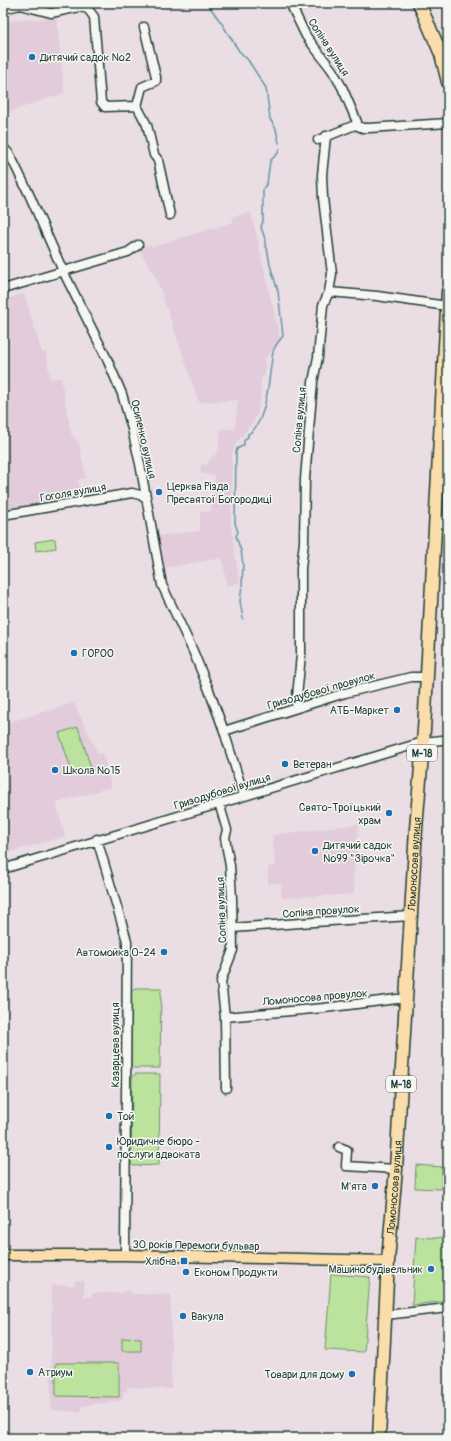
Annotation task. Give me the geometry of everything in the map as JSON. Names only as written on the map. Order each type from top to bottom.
[{"type":"highway","points":[[419,3],[445,53],[448,82]]},
{"type":"highway","name":"Ломоносова вулиця","points":[[379,1438],[388,1261],[396,1169],[423,742],[448,291]]},
{"type":"main road","name":"30 років Перемоги бульвар","points":[[3,1255],[125,1255],[388,1261]]},
{"type":"street","name":"Сопіна вулиця","points":[[290,3],[306,36],[332,70],[342,87],[357,122],[355,126]]},
{"type":"street","points":[[3,9],[20,4],[50,14],[79,7],[88,9],[94,17],[101,102],[105,107],[137,106]]},
{"type":"street","points":[[144,26],[156,81],[142,87],[137,106],[146,125],[154,155],[158,160],[170,215]]},
{"type":"street","points":[[318,140],[355,126],[369,128],[448,123]]},
{"type":"street","name":"Сопіна вулиця","points":[[296,707],[301,655],[301,568],[304,542],[305,479],[309,422],[323,305],[329,292],[332,274],[325,225],[322,175],[326,136]]},
{"type":"street","name":"Осипенко вулиця","points":[[3,147],[10,155],[29,194],[63,271],[107,359],[122,394],[135,443],[162,585],[193,651],[209,690],[224,731],[244,796]]},
{"type":"street","points":[[3,289],[128,252],[138,246]]},
{"type":"street","points":[[329,292],[356,293],[367,296],[377,296],[447,311]]},
{"type":"street","name":"Гоголя вулиця","points":[[3,515],[132,493],[140,495],[146,499]]},
{"type":"street","points":[[435,523],[448,524]]},
{"type":"street","name":"Гризодубової провулок","points":[[224,731],[296,707],[345,693],[411,677],[426,677]]},
{"type":"street","name":"Гризодубової вулиця","points":[[3,869],[423,742],[448,740]]},
{"type":"street","name":"Сопіна вулиця","points":[[219,803],[226,830],[225,838],[230,866],[233,950],[221,981],[225,1016],[226,1088]]},
{"type":"street","name":"Казарцева вулиця","points":[[97,840],[127,941],[125,1255]]},
{"type":"street","name":"Сопіна провулок","points":[[232,928],[411,916]]},
{"type":"street","name":"Ломоносова провулок","points":[[225,1016],[324,1008],[406,999]]},
{"type":"street","points":[[339,1147],[347,1150],[346,1166],[396,1169]]},
{"type":"street","points":[[385,1315],[448,1308]]},
{"type":"shaded area","name":"Дитячий садок №2","points":[[57,18],[64,93],[3,114],[3,21]]},
{"type":"shaded area","points":[[251,212],[280,339],[265,359],[265,375],[261,379],[260,401],[257,414],[253,422],[236,443],[232,454],[231,525],[239,582],[227,586],[222,558],[164,568],[158,536],[200,531],[200,511],[211,512],[215,476],[200,473],[201,464],[207,465],[209,460],[218,452],[221,428],[235,430],[238,400],[199,402],[156,277],[138,248],[151,245],[152,247],[233,222],[233,217]]},
{"type":"shaded area","points":[[24,294],[42,353],[46,353],[50,379],[61,378],[71,434],[79,443],[86,478],[78,480],[80,491],[38,503],[3,509],[3,300]]},
{"type":"shaded area","name":"Школа №15","points":[[74,703],[98,754],[103,753],[111,787],[56,803],[65,836],[3,854],[3,724]]},
{"type":"shaded area","points":[[448,756],[448,825],[442,824]]},
{"type":"shaded area","name":"Дитячий садок №99 \"Зірочка\"","points":[[359,824],[353,877],[354,894],[282,898],[281,883],[268,884],[268,867],[276,866],[272,835]]},
{"type":"shaded area","points":[[75,1281],[84,1281],[84,1297],[92,1297],[92,1293],[123,1293],[124,1291],[131,1291],[131,1294],[171,1295],[171,1389],[127,1387],[127,1392],[123,1392],[123,1400],[82,1406],[81,1412],[51,1410],[52,1285],[74,1285]]},
{"type":"green space","points":[[55,539],[56,548],[36,551],[35,542]]},
{"type":"green space","points":[[78,727],[91,768],[73,774],[59,733]]},
{"type":"green space","points":[[135,988],[161,988],[160,1068],[134,1068],[131,1065],[131,991]]},
{"type":"green space","points":[[135,1074],[160,1074],[159,1165],[133,1166],[131,1163],[132,1078]]},
{"type":"green space","points":[[416,1165],[442,1167],[441,1189],[415,1188]]},
{"type":"green space","name":"Машинобудівельник","points":[[448,1236],[448,1301],[412,1305],[416,1237],[437,1238]]},
{"type":"green space","points":[[331,1274],[370,1277],[364,1352],[325,1350]]},
{"type":"green space","points":[[122,1338],[141,1339],[141,1351],[122,1351]]},
{"type":"green space","points":[[56,1363],[119,1363],[119,1397],[56,1396]]},
{"type":"waterway","points":[[207,3],[266,88],[270,119],[276,129],[279,143]]},
{"type":"waterway","points":[[243,619],[240,601],[243,564],[241,551],[236,536],[238,532],[235,523],[236,452],[237,449],[244,445],[244,440],[254,429],[262,413],[273,352],[283,336],[278,291],[261,227],[263,221],[263,189],[267,183],[270,161],[280,149]]},
{"type":"place","name":"Дитячий садок №2","points":[[32,57]]},
{"type":"place","name":"Церква Різда Пресвятої Богородиці","points":[[159,492]]},
{"type":"place","name":"ГОРОО","points":[[74,653]]},
{"type":"place","name":"АТБ-Маркет","points":[[397,710]]},
{"type":"place","name":"Ветеран","points":[[285,764]]},
{"type":"place","name":"Школа №15","points":[[55,770]]},
{"type":"place","name":"Свято-Троїцький храм","points":[[389,813]]},
{"type":"place","name":"Дитячий садок №99 \"Зірочка\"","points":[[315,851]]},
{"type":"place","name":"Автомойка 0-24","points":[[164,952]]},
{"type":"place","name":"Той","points":[[109,1116]]},
{"type":"place","name":"Юридичне бюро - послуги адвоката","points":[[109,1147]]},
{"type":"place","name":"М'ята","points":[[375,1186]]},
{"type":"place","name":"Хлібна","points":[[184,1261]]},
{"type":"place","name":"Машинобудівельник","points":[[431,1269]]},
{"type":"place","name":"Економ Продукти","points":[[186,1272]]},
{"type":"place","name":"Вакула","points":[[183,1316]]},
{"type":"place","name":"Атриум","points":[[30,1372]]},
{"type":"place","name":"Товари для дому","points":[[352,1374]]}]
